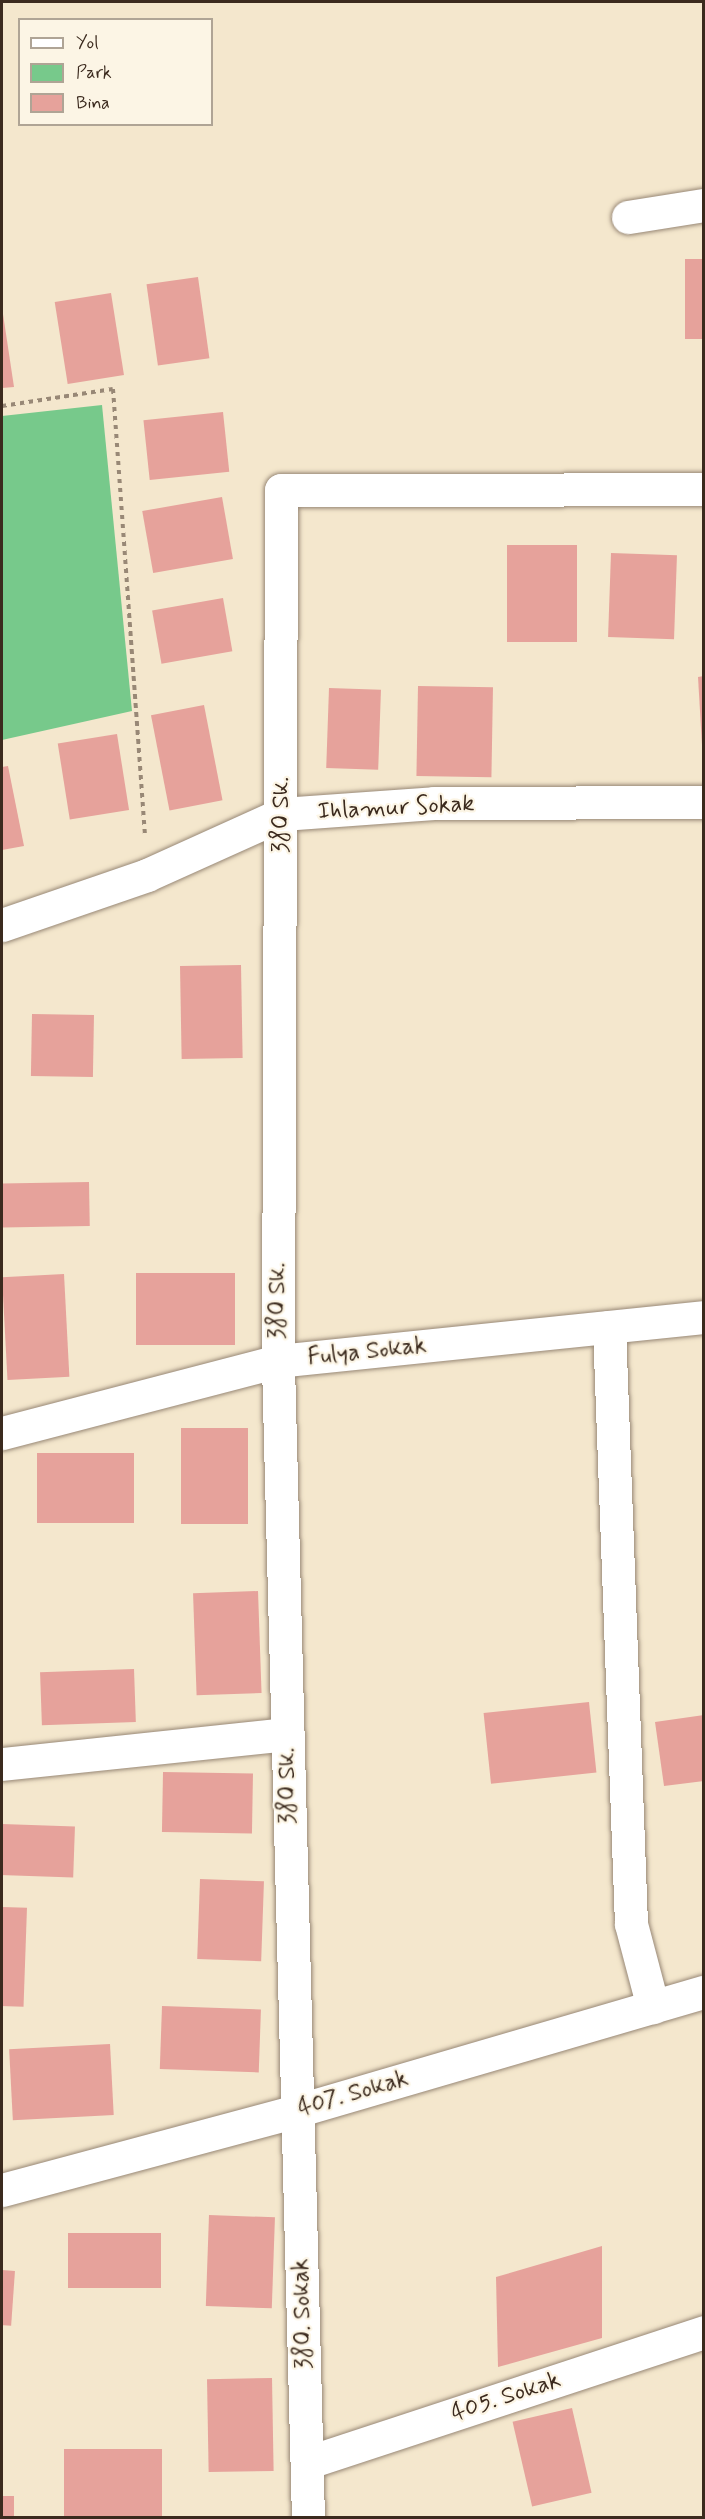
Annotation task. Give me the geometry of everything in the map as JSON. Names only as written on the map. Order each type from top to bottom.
[{"type":"street","points":[[628,217],[704,205]]},
{"type":"street","name":"380 Sk.","points":[[296,2111],[278,1361],[282,814],[281,490],[704,489]]},
{"type":"street","name":"Ihlamur Sokak","points":[[2,925],[147,875],[282,814],[434,803],[704,802]]},
{"type":"street","name":"Fulya Sokak","points":[[2,1433],[278,1361],[704,1317]]},
{"type":"street","points":[[609,1327],[631,1924],[653,2007]]},
{"type":"street","points":[[2,1764],[287,1734]]},
{"type":"street","name":"407. Sokak","points":[[2,2190],[296,2111],[704,1992]]},
{"type":"street","name":"380. Sokak","points":[[296,2111],[309,2462],[308,2517]]},
{"type":"street","name":"405. Sokak","points":[[309,2462],[704,2332]]},
{"type":"path","points":[[2,406],[113,389],[147,875]]},
{"type":"green space","points":[[102,405],[132,711],[2,740],[2,416]]},
{"type":"building","points":[[685,259],[704,259],[704,339],[685,339]]},
{"type":"building","points":[[198,277],[209,358],[158,365],[147,284]]},
{"type":"building","points":[[111,293],[124,375],[68,384],[55,302]]},
{"type":"building","points":[[2,315],[14,387],[2,388]]},
{"type":"building","points":[[223,412],[229,472],[150,480],[143,420]]},
{"type":"building","points":[[222,497],[233,559],[153,573],[142,511]]},
{"type":"building","points":[[507,545],[577,545],[577,642],[507,642]]},
{"type":"building","points":[[611,553],[677,555],[674,639],[608,637]]},
{"type":"building","points":[[223,598],[232,651],[161,664],[152,611]]},
{"type":"building","points":[[704,676],[704,745],[702,745],[698,677]]},
{"type":"building","points":[[418,686],[493,687],[491,777],[416,776]]},
{"type":"building","points":[[329,688],[381,690],[378,770],[326,768]]},
{"type":"building","points":[[204,705],[223,800],[170,811],[151,715]]},
{"type":"building","points":[[117,734],[129,810],[70,819],[58,743]]},
{"type":"building","points":[[8,766],[24,846],[2,850],[2,767]]},
{"type":"building","points":[[241,965],[243,1058],[182,1059],[180,966]]},
{"type":"building","points":[[32,1014],[94,1015],[93,1077],[31,1076]]},
{"type":"building","points":[[89,1182],[90,1226],[3,1228],[2,1184]]},
{"type":"building","points":[[136,1273],[235,1273],[235,1345],[136,1345]]},
{"type":"building","points":[[64,1274],[69,1377],[7,1380],[2,1277]]},
{"type":"building","points":[[181,1428],[248,1428],[248,1524],[181,1524]]},
{"type":"building","points":[[37,1453],[134,1453],[134,1523],[37,1523]]},
{"type":"building","points":[[258,1591],[262,1693],[197,1695],[193,1593]]},
{"type":"building","points":[[134,1669],[136,1722],[42,1725],[40,1672]]},
{"type":"building","points":[[589,1702],[596,1773],[491,1784],[484,1713]]},
{"type":"building","points":[[704,1715],[704,1781],[664,1786],[655,1722]]},
{"type":"building","points":[[163,1772],[253,1774],[252,1834],[162,1832]]},
{"type":"building","points":[[2,1824],[75,1827],[73,1878],[2,1875]]},
{"type":"building","points":[[200,1879],[264,1881],[261,1961],[197,1959]]},
{"type":"building","points":[[2,1907],[27,1908],[24,2007],[2,2006]]},
{"type":"building","points":[[162,2006],[261,2009],[259,2072],[160,2069]]},
{"type":"building","points":[[110,2044],[114,2115],[13,2120],[9,2049]]},
{"type":"building","points":[[209,2215],[275,2217],[272,2308],[206,2306]]},
{"type":"building","points":[[68,2233],[161,2233],[161,2288],[68,2288]]},
{"type":"building","points":[[602,2246],[602,2338],[498,2367],[496,2277]]},
{"type":"building","points":[[2,2270],[15,2271],[11,2326],[2,2325]]},
{"type":"building","points":[[272,2378],[274,2471],[209,2472],[207,2379]]},
{"type":"building","points":[[572,2408],[592,2493],[532,2506],[513,2422]]},
{"type":"building","points":[[64,2449],[162,2449],[162,2518],[64,2518]]},
{"type":"building","points":[[2,2496],[14,2496],[14,2518],[2,2518]]}]
